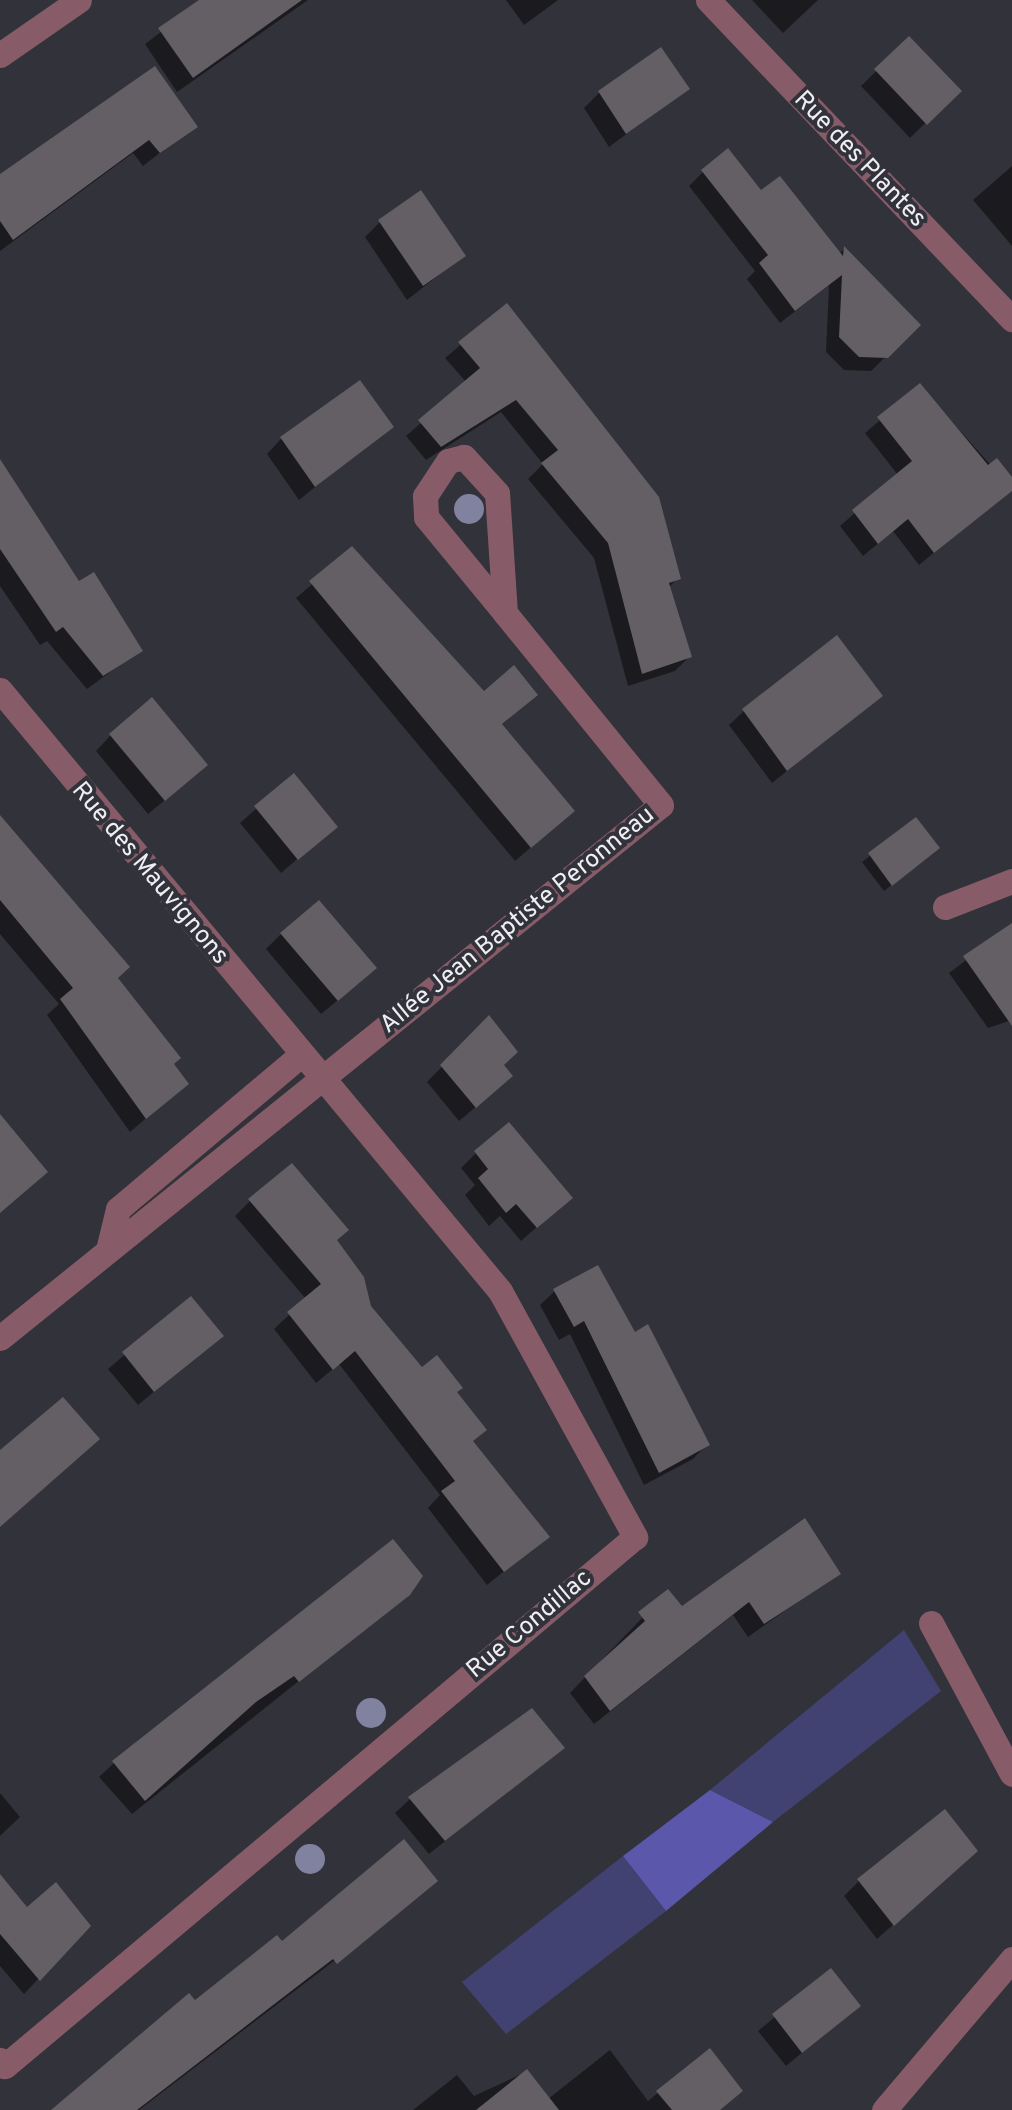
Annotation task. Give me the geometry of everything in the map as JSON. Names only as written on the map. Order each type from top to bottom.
[{"type":"street","points":[[0,54],[79,0]]},
{"type":"street","name":"Rue des Plantes","points":[[708,0],[1008,309]]},
{"type":"street","name":"Allée Jean Baptiste Peronneau","points":[[324,1080],[661,805],[504,613],[426,517],[424,496],[448,461],[464,457],[497,492],[504,613]]},
{"type":"street","name":"Rue des Mauvignons","points":[[0,690],[21,723],[324,1080]]},
{"type":"street","points":[[0,741],[21,723]]},
{"type":"street","points":[[945,907],[1012,881]]},
{"type":"street","points":[[108,1250],[118,1209],[301,1054]]},
{"type":"street","points":[[0,1338],[274,1109],[324,1080]]},
{"type":"street","name":"Rue Condillac","points":[[0,2060],[5,2066],[635,1538],[500,1291],[324,1080]]},
{"type":"street","points":[[930,1623],[1012,1774]]},
{"type":"street","points":[[884,2110],[1012,1959]]},
{"type":"shaded area","points":[[904,1630],[941,1691],[773,1822],[710,1790]]},
{"type":"shaded area","points":[[710,1790],[773,1822],[666,1911],[623,1856]]},
{"type":"shaded area","points":[[623,1856],[666,1911],[506,2034],[462,1982]]},
{"type":"building","points":[[199,0],[302,0],[193,78],[158,28]]},
{"type":"building","points":[[909,36],[962,91],[927,125],[874,69]]},
{"type":"building","points":[[661,47],[690,89],[626,134],[598,91]]},
{"type":"building","points":[[155,66],[198,127],[160,153],[149,140],[13,240],[0,221],[0,174]]},
{"type":"building","points":[[728,148],[761,190],[780,176],[843,256],[844,246],[921,325],[888,358],[859,357],[839,337],[842,275],[795,311],[759,263],[768,255],[701,170]]},
{"type":"building","points":[[421,190],[466,256],[423,286],[378,220]]},
{"type":"building","points":[[507,303],[659,497],[681,579],[669,583],[692,657],[642,674],[608,543],[541,463],[558,450],[516,400],[441,447],[418,420],[480,368],[458,342]]},
{"type":"building","points":[[360,380],[394,427],[315,487],[280,437]]},
{"type":"building","points":[[920,383],[988,465],[997,458],[1012,477],[1012,491],[934,553],[908,519],[878,544],[852,510],[912,461],[877,417]]},
{"type":"building","points":[[0,459],[79,581],[94,572],[143,651],[103,676],[63,627],[56,632],[0,549]]},
{"type":"building","points":[[352,546],[484,691],[514,665],[538,695],[502,724],[575,811],[531,848],[309,581]]},
{"type":"building","points":[[837,635],[883,696],[787,771],[742,709]]},
{"type":"building","points":[[152,697],[208,765],[165,801],[109,734]]},
{"type":"building","points":[[294,773],[338,827],[298,860],[254,806]]},
{"type":"building","points":[[0,815],[130,967],[118,978],[181,1058],[174,1064],[189,1084],[146,1119],[60,999],[73,988],[0,900]]},
{"type":"building","points":[[916,817],[940,848],[892,886],[868,853]]},
{"type":"building","points":[[319,900],[377,968],[338,1001],[280,933]]},
{"type":"building","points":[[1012,923],[1012,1026],[963,956]]},
{"type":"building","points":[[489,1015],[518,1052],[504,1065],[513,1076],[476,1108],[440,1065]]},
{"type":"building","points":[[0,1114],[48,1172],[0,1213]]},
{"type":"building","points":[[509,1122],[573,1198],[537,1228],[516,1204],[506,1213],[478,1178],[488,1169],[474,1151]]},
{"type":"building","points":[[292,1163],[349,1230],[337,1240],[364,1277],[371,1306],[422,1367],[437,1355],[463,1388],[457,1392],[487,1430],[473,1441],[550,1537],[504,1572],[441,1491],[455,1481],[355,1351],[333,1370],[287,1312],[321,1284],[248,1199]]},
{"type":"building","points":[[598,1265],[635,1332],[648,1324],[710,1445],[659,1473],[584,1321],[574,1327],[553,1289]]},
{"type":"building","points":[[191,1296],[224,1336],[154,1392],[122,1352]]},
{"type":"building","points":[[63,1397],[100,1439],[0,1527],[0,1450]]},
{"type":"building","points":[[805,1518],[841,1574],[764,1624],[749,1602],[610,1711],[584,1676],[645,1621],[638,1612],[668,1589],[682,1606]]},
{"type":"building","points":[[393,1539],[423,1576],[410,1595],[299,1682],[294,1676],[256,1702],[145,1801],[112,1761]]},
{"type":"building","points":[[532,1708],[565,1748],[445,1841],[408,1797]]},
{"type":"building","points":[[945,1809],[978,1851],[894,1926],[857,1879]]},
{"type":"building","points":[[404,1839],[438,1881],[337,1964],[333,1959],[137,2110],[51,2110],[189,1993],[195,2000],[277,1935],[282,1941]]},
{"type":"building","points":[[0,1874],[27,1907],[56,1882],[91,1926],[40,1981],[0,1934]]},
{"type":"building","points":[[831,1968],[861,2006],[802,2053],[772,2014]]},
{"type":"building","points":[[710,2048],[743,2091],[720,2110],[672,2110],[656,2091]]},
{"type":"building","points":[[527,2069],[559,2110],[476,2110]]}]
